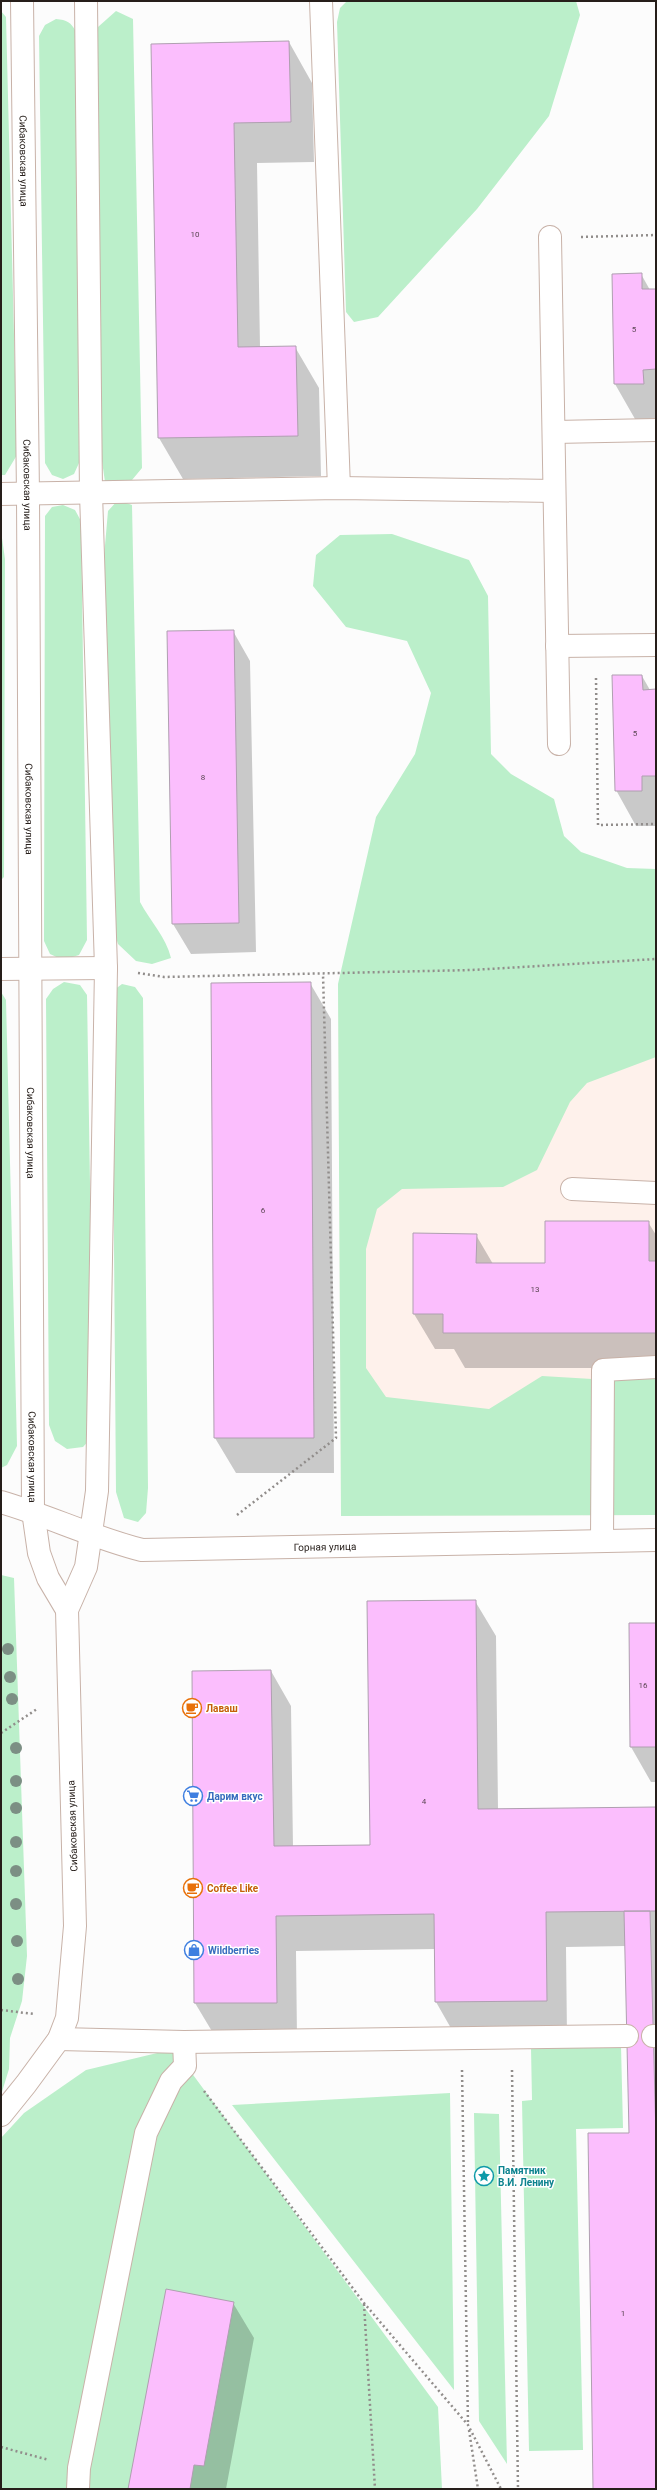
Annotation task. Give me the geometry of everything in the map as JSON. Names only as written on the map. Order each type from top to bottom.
[{"type":"street","name":"Сибаковская улица","points":[[22,1],[28,495],[33,1511],[42,1559],[48,1578],[67,1610]]},
{"type":"street","name":"Сибаковская улица","points":[[1,2114],[26,2084],[59,2039],[67,2018],[75,1926],[67,1610],[86,1566],[92,1534],[97,1483],[106,968],[91,493],[86,1]]},
{"type":"street","points":[[321,1],[339,488]]},
{"type":"street","points":[[550,237],[560,744]]},
{"type":"street","points":[[554,432],[656,430]]},
{"type":"street","points":[[1,494],[28,495],[339,488],[554,490]]},
{"type":"street","points":[[557,646],[656,645]]},
{"type":"street","points":[[1,970],[106,968]]},
{"type":"street","points":[[572,1189],[656,1193]]},
{"type":"street","points":[[602,1540],[603,1370],[656,1367]]},
{"type":"street","name":"Горная улица","points":[[1,1502],[33,1511],[114,1543],[142,1550],[656,1540]]},
{"type":"street","points":[[59,2039],[184,2042],[461,2037],[627,2036]]},
{"type":"street","points":[[79,2478],[146,2133],[171,2081],[185,2066],[184,2042]]},
{"type":"path","points":[[550,237],[656,235]]},
{"type":"path","points":[[595,646],[598,825],[656,824]]},
{"type":"path","points":[[106,968],[164,978],[472,970],[656,959]]},
{"type":"path","points":[[195,1549],[336,1438],[323,974]]},
{"type":"path","points":[[1,1733],[68,1689]]},
{"type":"path","points":[[461,2037],[468,2425],[478,2489]]},
{"type":"path","points":[[512,2037],[518,2489]]},
{"type":"path","points":[[185,2066],[364,2303],[468,2425],[501,2489]]},
{"type":"path","points":[[364,2303],[375,2489]]},
{"type":"path","points":[[1,2447],[79,2478]]},
{"type":"shaded area","points":[[656,982],[656,1515],[341,1516],[338,984]]},
{"type":"green space","points":[[347,1],[576,1],[580,15],[549,116],[477,209],[378,317],[354,322],[346,312],[337,22],[340,8]]},
{"type":"green space","points":[[1,11],[6,17],[17,455],[5,475],[1,475]]},
{"type":"green space","points":[[116,11],[133,19],[142,468],[127,486],[105,482],[100,447],[97,71],[98,27]]},
{"type":"green space","points":[[56,19],[68,22],[76,32],[79,463],[74,474],[63,479],[52,475],[45,463],[39,36],[45,25]]},
{"type":"green space","points":[[118,500],[132,505],[140,902],[162,936],[171,958],[152,964],[136,961],[118,944],[111,922],[104,557],[108,511]]},
{"type":"green space","points":[[63,505],[75,510],[81,521],[87,940],[79,955],[63,960],[50,954],[44,941],[45,516],[52,507]]},
{"type":"green space","points":[[1,531],[5,559],[4,877],[1,880]]},
{"type":"green space","points":[[392,534],[469,560],[488,596],[491,754],[511,774],[554,799],[564,836],[581,852],[627,868],[656,869],[656,1057],[587,1083],[570,1102],[537,1170],[503,1187],[402,1189],[377,1209],[366,1249],[366,1368],[386,1397],[489,1409],[542,1376],[609,1380],[656,1379],[656,1515],[341,1516],[338,984],[376,817],[415,754],[431,693],[407,641],[346,627],[313,586],[316,555],[340,535]]},
{"type":"green space","points":[[64,982],[80,985],[87,995],[94,1435],[83,1447],[67,1449],[55,1441],[49,1425],[46,999],[53,989]]},
{"type":"green space","points":[[122,984],[135,987],[143,998],[148,1488],[146,1513],[138,1522],[124,1518],[116,1492],[112,1004],[114,990]]},
{"type":"green space","points":[[1,992],[6,1000],[17,1446],[7,1465],[1,1468]]},
{"type":"green space","points":[[1,1575],[14,1578],[27,1956],[22,2001],[10,2038],[9,2069],[1,2095]]},
{"type":"green space","points":[[621,2046],[623,2128],[576,2129],[583,2450],[529,2451],[522,2101],[532,2100],[531,2048]]},
{"type":"green space","points":[[174,2049],[438,2407],[442,2489],[1,2489],[1,2138],[24,2113],[86,2070]]},
{"type":"green space","points":[[450,2093],[454,2390],[232,2105]]},
{"type":"green space","points":[[474,2113],[499,2114],[507,2464],[479,2421]]},
{"type":"building","points":[[289,41],[291,122],[234,123],[238,347],[296,346],[298,436],[158,438],[151,44]]},
{"type":"building","points":[[642,273],[642,289],[656,289],[656,369],[643,370],[644,384],[614,384],[612,274]]},
{"type":"building","points":[[234,630],[239,923],[172,924],[167,631]]},
{"type":"building","points":[[612,675],[642,675],[643,690],[656,689],[656,776],[642,776],[642,791],[615,791]]},
{"type":"building","points":[[311,982],[314,1438],[214,1438],[211,983]]},
{"type":"building","points":[[545,1221],[649,1221],[649,1261],[656,1261],[656,1333],[443,1333],[443,1314],[413,1314],[413,1233],[477,1234],[476,1263],[545,1263]]},
{"type":"building","points":[[476,1600],[478,1809],[656,1807],[656,1911],[546,1912],[547,2001],[435,2002],[434,1914],[276,1916],[277,2003],[194,2003],[192,1671],[271,1670],[274,1846],[370,1845],[367,1601]]},
{"type":"building","points":[[629,1623],[656,1623],[656,1747],[630,1747]]},
{"type":"building","points":[[624,1911],[650,1911],[656,2137],[656,2489],[593,2489],[588,2133],[629,2133]]},
{"type":"building","points":[[166,2289],[234,2302],[204,2466],[194,2465],[190,2489],[128,2489]]},
{"type":"place","name":"Лаваш","points":[[192,1708]]},
{"type":"place","name":"Дарим вкус","points":[[193,1796]]},
{"type":"place","name":"Coffee Like","points":[[193,1888]]},
{"type":"place","name":"Wildberries","points":[[194,1950]]},
{"type":"place","name":"Памятник В.И. Ленину","points":[[484,2176]]}]
